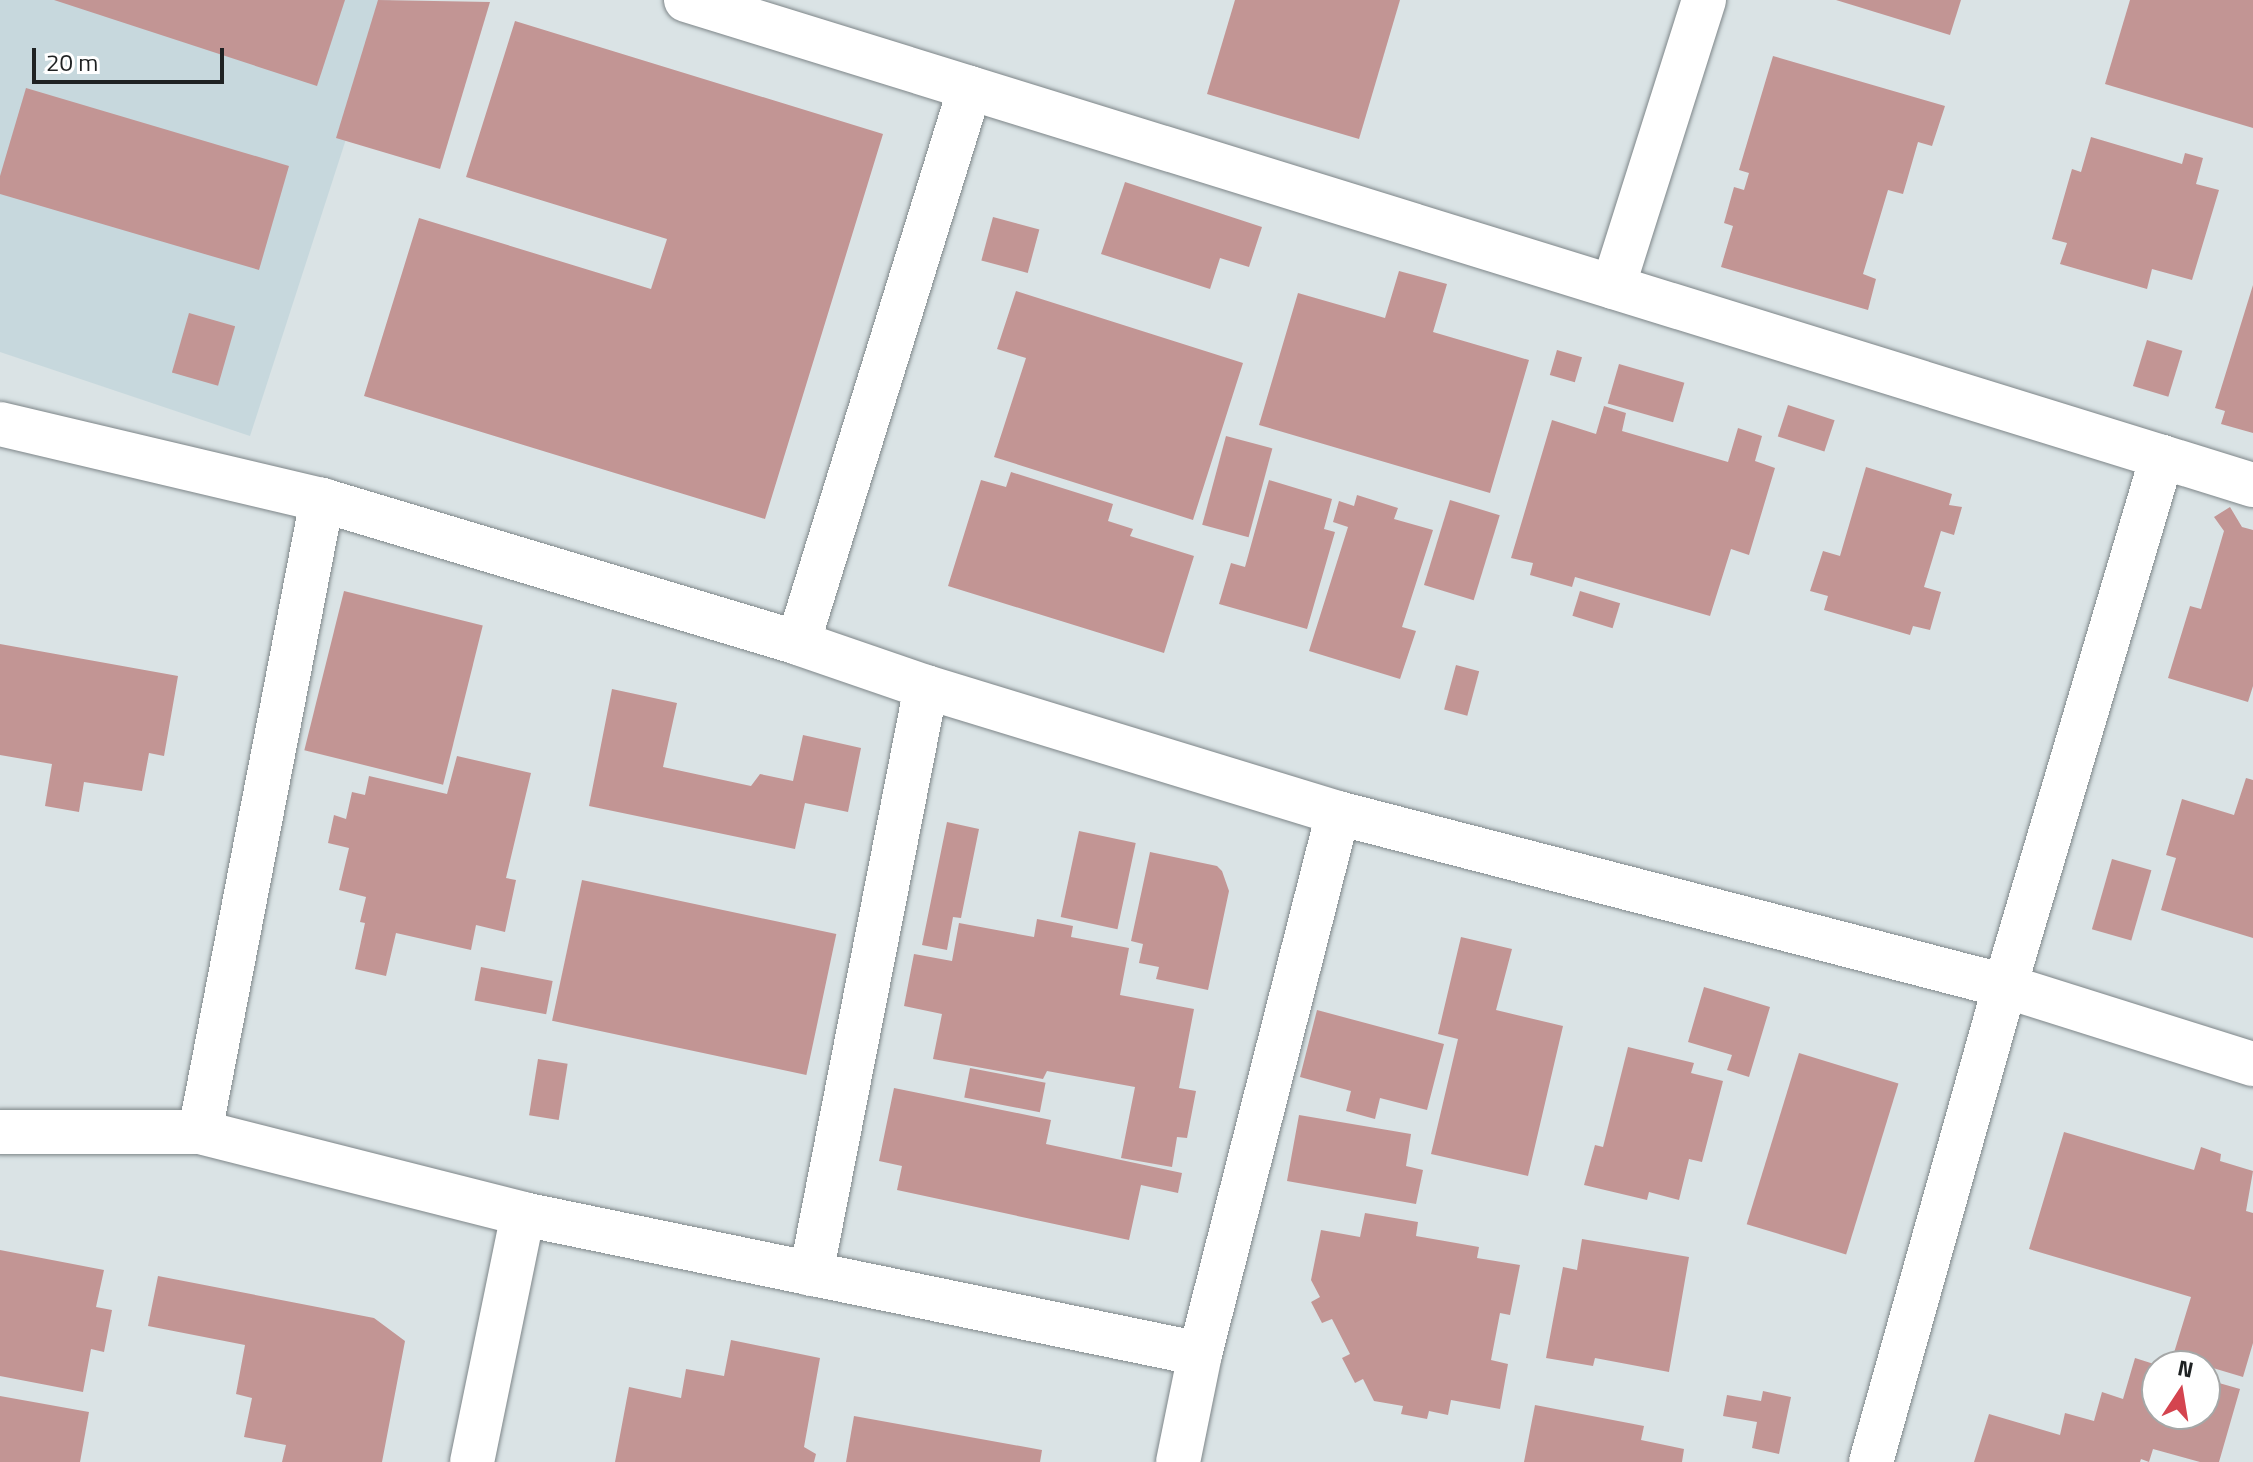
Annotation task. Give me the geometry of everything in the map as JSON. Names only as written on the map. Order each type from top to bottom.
[{"type":"street","points":[[686,0],[2253,485]]},
{"type":"street","points":[[1613,287],[1704,0]]},
{"type":"street","points":[[798,643],[970,88]]},
{"type":"street","points":[[0,424],[322,500],[798,643],[926,687],[1338,813],[2005,986],[2253,1064]]},
{"type":"street","points":[[1871,1462],[2005,986],[2162,457]]},
{"type":"street","points":[[200,1132],[322,500]]},
{"type":"street","points":[[811,1274],[926,687]]},
{"type":"street","points":[[1178,1462],[1200,1354],[1338,813]]},
{"type":"street","points":[[0,1132],[200,1132],[523,1214],[1200,1354]]},
{"type":"street","points":[[472,1462],[523,1214]]},
{"type":"shaded area","points":[[0,0],[391,0],[250,436],[0,352]]},
{"type":"building","points":[[54,0],[345,0],[317,86]]},
{"type":"building","points":[[378,0],[490,2],[440,169],[336,138]]},
{"type":"building","points":[[1235,0],[1400,0],[1359,139],[1207,94]]},
{"type":"building","points":[[1836,0],[1961,0],[1950,35]]},
{"type":"building","points":[[2130,0],[2253,0],[2253,128],[2105,84]]},
{"type":"building","points":[[515,21],[883,134],[765,519],[364,396],[419,218],[651,289],[667,239],[466,177]]},
{"type":"building","points":[[1773,56],[1945,106],[1932,146],[1918,142],[1903,194],[1888,190],[1863,274],[1876,279],[1868,310],[1721,267],[1733,226],[1724,223],[1734,187],[1744,190],[1749,173],[1739,170]]},
{"type":"building","points":[[26,88],[289,166],[259,270],[0,194],[0,176]]},
{"type":"building","points":[[2091,137],[2182,164],[2185,153],[2203,158],[2196,184],[2219,190],[2192,280],[2152,269],[2147,289],[2060,264],[2067,243],[2052,239],[2072,169],[2081,172]]},
{"type":"building","points":[[1125,182],[1262,227],[1249,267],[1220,258],[1210,289],[1101,254]]},
{"type":"building","points":[[993,217],[1039,229],[1028,273],[981,260]]},
{"type":"building","points":[[1399,271],[1447,284],[1433,332],[1529,360],[1490,493],[1259,425],[1298,293],[1385,318]]},
{"type":"building","points":[[2253,285],[2253,433],[2221,424],[2225,411],[2215,408]]},
{"type":"building","points":[[1016,291],[1243,363],[1193,520],[994,457],[1026,358],[997,349]]},
{"type":"building","points":[[189,313],[235,326],[218,386],[172,373]]},
{"type":"building","points":[[2147,340],[2182,351],[2168,397],[2133,386]]},
{"type":"building","points":[[1557,350],[1582,357],[1575,382],[1550,375]]},
{"type":"building","points":[[1619,364],[1684,383],[1673,422],[1608,403]]},
{"type":"building","points":[[1788,405],[1835,420],[1824,452],[1778,436]]},
{"type":"building","points":[[1604,406],[1626,413],[1622,431],[1728,462],[1738,428],[1762,436],[1755,461],[1775,468],[1749,555],[1731,549],[1710,616],[1575,577],[1572,587],[1530,575],[1533,563],[1511,558],[1552,420],[1596,434]]},
{"type":"building","points":[[1226,436],[1272,448],[1249,537],[1202,525]]},
{"type":"building","points":[[1866,467],[1952,494],[1949,505],[1962,507],[1954,535],[1941,531],[1924,587],[1941,592],[1930,630],[1913,626],[1910,635],[1824,610],[1828,596],[1810,591],[1823,551],[1840,556]]},
{"type":"building","points":[[1011,472],[1113,504],[1108,521],[1133,529],[1130,536],[1194,556],[1164,653],[948,586],[981,480],[1006,487]]},
{"type":"building","points":[[1269,480],[1332,499],[1324,529],[1335,532],[1307,629],[1219,604],[1231,563],[1245,567]]},
{"type":"building","points":[[1357,495],[1398,508],[1394,519],[1433,530],[1402,627],[1416,631],[1400,679],[1309,651],[1348,527],[1333,522],[1339,501],[1354,506]]},
{"type":"building","points":[[1450,500],[1500,515],[1474,600],[1424,585]]},
{"type":"building","points":[[2230,507],[2242,527],[2253,530],[2253,686],[2248,702],[2168,678],[2190,606],[2201,609],[2224,531],[2214,517]]},
{"type":"building","points":[[344,591],[483,626],[443,785],[304,750]]},
{"type":"building","points":[[1580,591],[1620,603],[1613,628],[1572,616]]},
{"type":"building","points":[[0,644],[178,676],[164,756],[149,753],[142,791],[84,782],[79,812],[45,806],[52,764],[0,755]]},
{"type":"building","points":[[1456,665],[1479,671],[1467,716],[1444,709]]},
{"type":"building","points":[[612,689],[677,703],[663,767],[751,786],[760,774],[793,781],[803,735],[861,748],[848,812],[805,803],[795,849],[589,806]]},
{"type":"building","points":[[457,756],[531,773],[506,878],[516,880],[505,932],[476,925],[471,950],[396,933],[386,976],[355,969],[365,923],[360,922],[366,897],[339,890],[349,848],[328,843],[334,815],[346,819],[352,792],[365,795],[369,776],[447,794]]},
{"type":"building","points":[[2246,778],[2253,780],[2253,938],[2161,910],[2176,858],[2166,855],[2182,799],[2234,815]]},
{"type":"building","points":[[947,822],[979,829],[961,918],[953,917],[947,950],[922,945]]},
{"type":"building","points":[[1079,831],[1136,843],[1117,929],[1061,917]]},
{"type":"building","points":[[1150,852],[1217,866],[1222,871],[1229,891],[1208,990],[1156,979],[1159,967],[1139,963],[1143,944],[1131,941]]},
{"type":"building","points":[[2112,859],[2151,870],[2131,940],[2092,929]]},
{"type":"building","points":[[582,880],[836,934],[806,1075],[552,1021]]},
{"type":"building","points":[[1037,919],[1073,926],[1071,937],[1129,948],[1120,995],[1194,1009],[1179,1088],[1196,1091],[1187,1138],[1177,1137],[1172,1167],[1121,1158],[1135,1087],[1047,1071],[1043,1079],[933,1059],[942,1014],[904,1006],[914,954],[952,961],[959,923],[1034,937]]},
{"type":"building","points":[[1461,937],[1512,949],[1496,1010],[1563,1026],[1528,1176],[1431,1154],[1458,1039],[1438,1034]]},
{"type":"building","points":[[481,967],[553,981],[546,1014],[475,1000]]},
{"type":"building","points":[[1704,987],[1770,1007],[1749,1077],[1727,1070],[1732,1055],[1688,1042]]},
{"type":"building","points":[[1317,1010],[1444,1044],[1427,1110],[1380,1098],[1375,1119],[1346,1111],[1351,1091],[1300,1077]]},
{"type":"building","points":[[1628,1047],[1694,1063],[1691,1073],[1723,1081],[1702,1162],[1689,1159],[1679,1200],[1649,1192],[1647,1200],[1584,1185],[1595,1145],[1603,1147]]},
{"type":"building","points":[[1799,1053],[1898,1083],[1846,1255],[1747,1224]]},
{"type":"building","points":[[538,1059],[568,1064],[559,1120],[529,1115]]},
{"type":"building","points":[[970,1068],[1046,1083],[1040,1112],[964,1097]]},
{"type":"building","points":[[894,1088],[1051,1120],[1046,1144],[1182,1173],[1178,1193],[1141,1185],[1129,1240],[897,1190],[902,1166],[879,1161]]},
{"type":"building","points":[[1299,1115],[1411,1134],[1406,1166],[1423,1170],[1416,1204],[1287,1181]]},
{"type":"building","points":[[2064,1132],[2194,1170],[2201,1147],[2221,1154],[2220,1161],[2253,1171],[2246,1211],[2253,1213],[2253,1343],[2243,1377],[2221,1370],[2221,1350],[2175,1350],[2191,1297],[2029,1249]]},
{"type":"building","points":[[1365,1213],[1418,1222],[1416,1236],[1479,1247],[1477,1258],[1520,1265],[1510,1315],[1500,1313],[1491,1360],[1508,1364],[1500,1409],[1451,1400],[1448,1415],[1429,1411],[1427,1419],[1401,1414],[1403,1406],[1374,1401],[1363,1379],[1355,1383],[1342,1358],[1350,1354],[1332,1319],[1322,1323],[1311,1302],[1320,1297],[1311,1280],[1321,1230],[1360,1237]]},
{"type":"building","points":[[1582,1239],[1689,1257],[1669,1372],[1595,1358],[1593,1366],[1546,1358],[1563,1267],[1577,1270]]},
{"type":"building","points":[[0,1250],[104,1270],[96,1307],[112,1310],[104,1352],[91,1349],[83,1392],[0,1376]]},
{"type":"building","points":[[158,1276],[374,1318],[405,1341],[382,1462],[282,1462],[286,1445],[244,1437],[252,1398],[236,1394],[245,1345],[148,1326]]},
{"type":"building","points":[[731,1340],[820,1358],[804,1447],[816,1454],[814,1462],[615,1462],[629,1387],[681,1398],[686,1369],[724,1376]]},
{"type":"building","points":[[2135,1358],[2141,1360],[2141,1430],[2221,1430],[2221,1384],[2240,1389],[2219,1462],[2200,1462],[2153,1449],[2149,1462],[2141,1459],[2140,1462],[1974,1462],[1989,1414],[2060,1435],[2065,1413],[2094,1421],[2102,1392],[2123,1399]]},
{"type":"building","points":[[1763,1391],[1791,1397],[1779,1454],[1752,1448],[1757,1422],[1723,1416],[1727,1395],[1761,1401]]},
{"type":"building","points":[[0,1396],[89,1412],[80,1462],[0,1462]]},
{"type":"building","points":[[1535,1405],[1644,1426],[1641,1440],[1684,1449],[1682,1462],[1524,1462]]},
{"type":"building","points":[[854,1416],[1042,1450],[1040,1462],[846,1462]]}]
